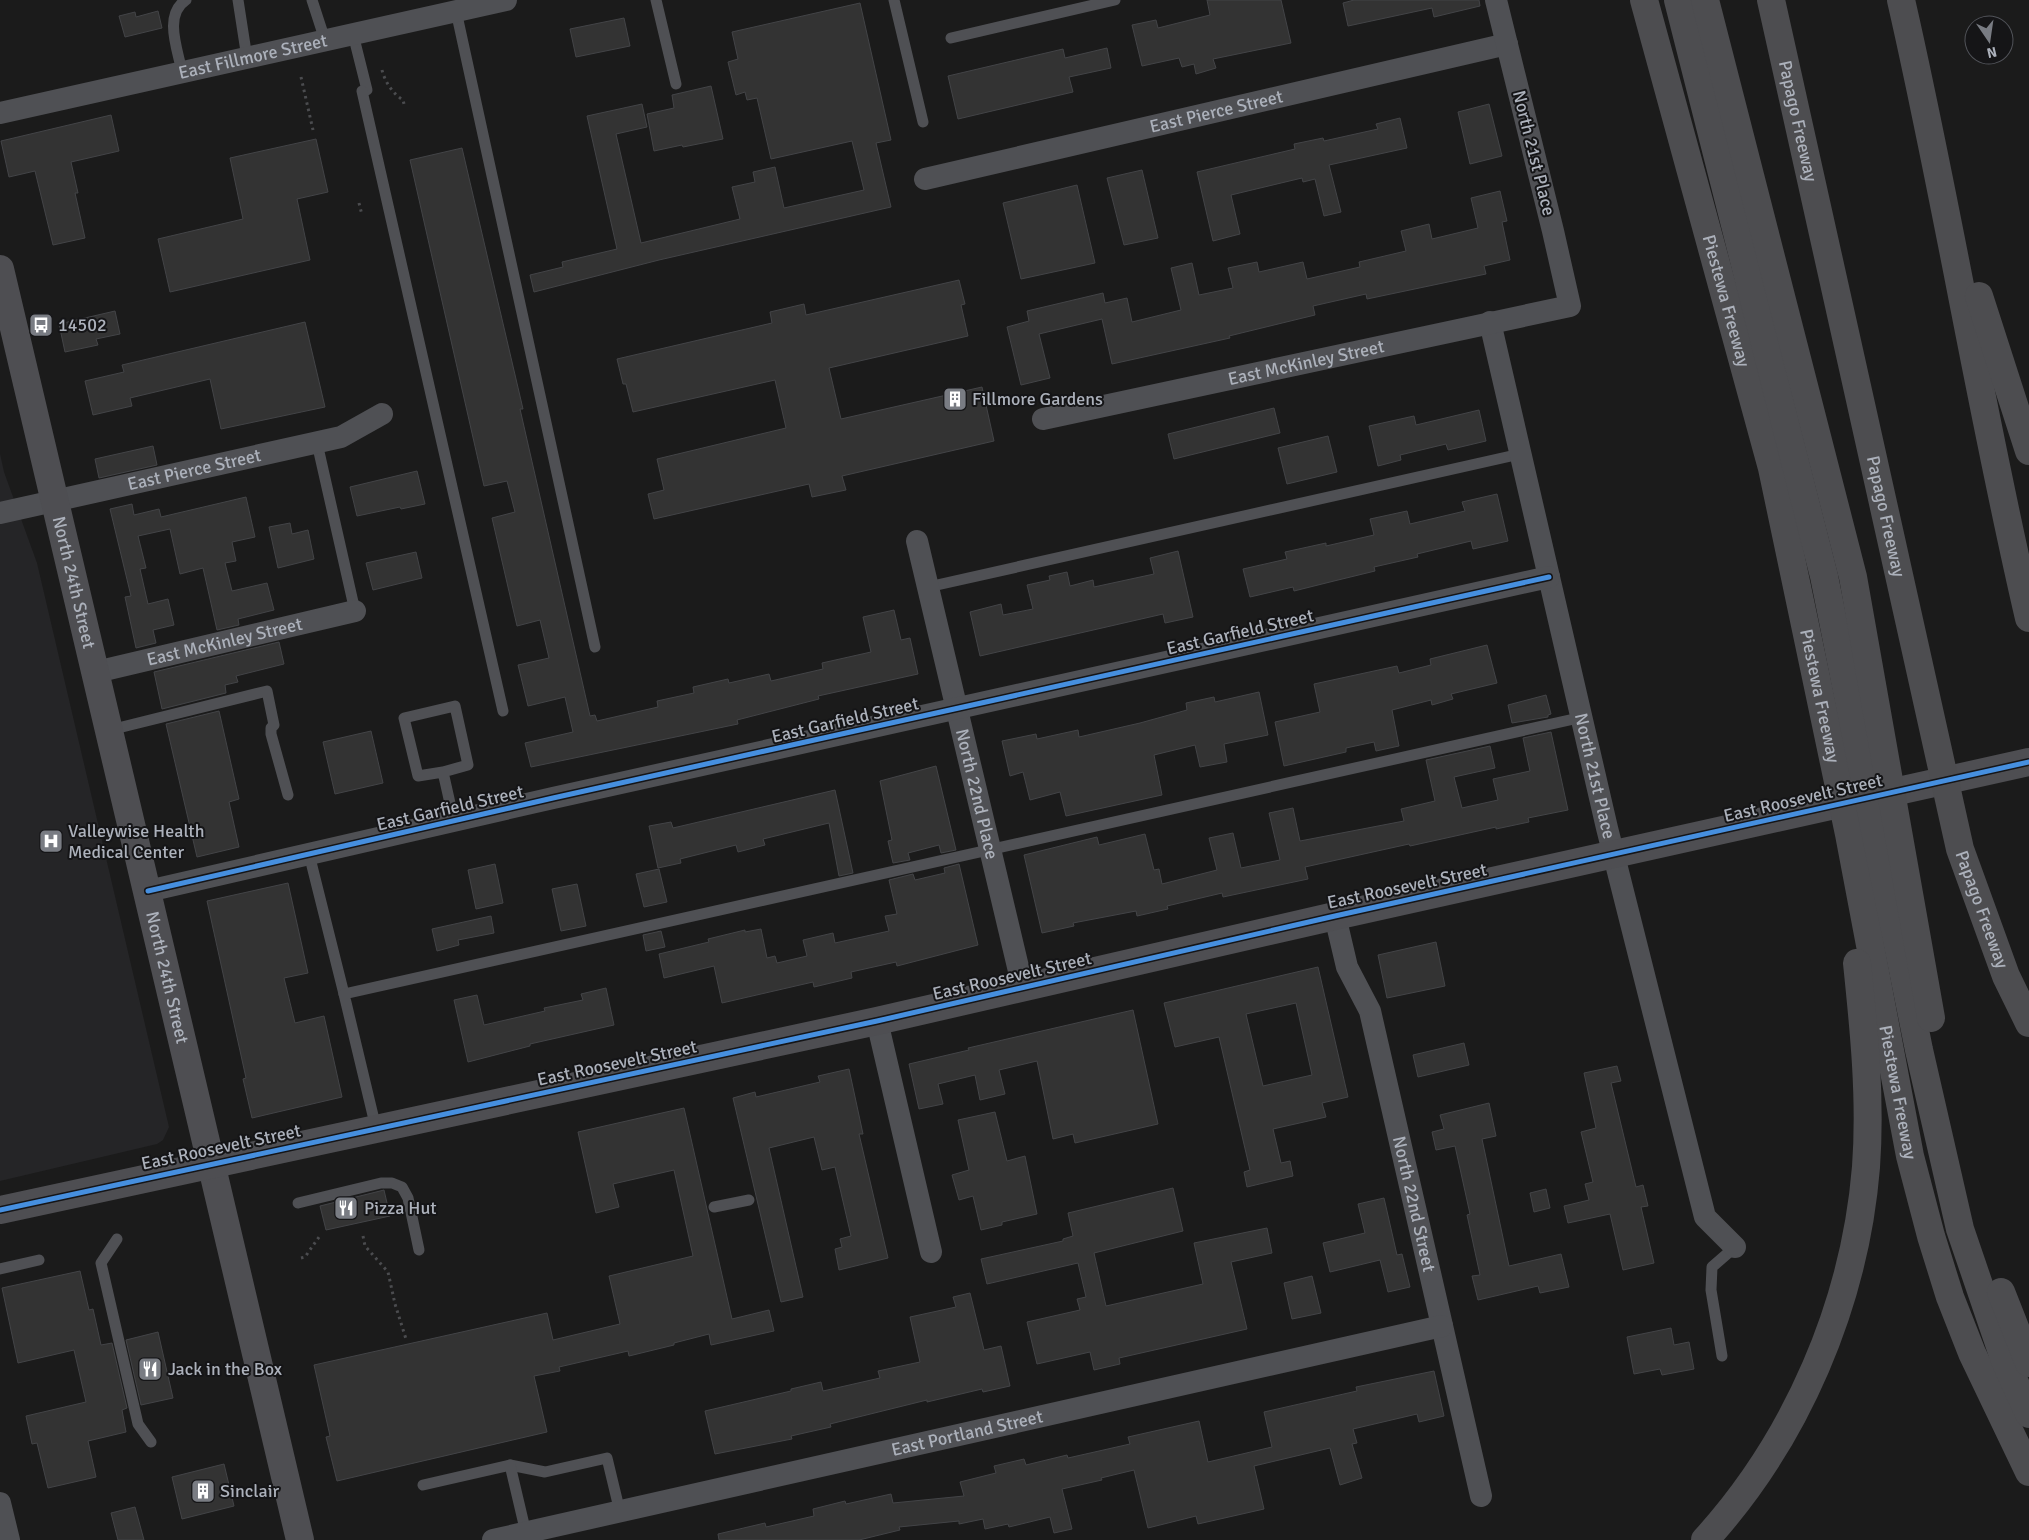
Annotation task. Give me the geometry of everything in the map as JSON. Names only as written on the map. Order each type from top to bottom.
[{"type":"highway","name":"Piestewa Freeway","points":[[1644,0],[1772,468],[1849,834],[1910,1156],[1931,1236],[1950,1297],[1972,1353],[2029,1472]]},
{"type":"highway","points":[[1678,0],[1824,576],[1919,1050],[1960,1229],[2005,1361],[2029,1414]]},
{"type":"highway","points":[[1705,0],[1853,577],[1948,1110],[1971,1204],[2010,1318],[2029,1363]]},
{"type":"highway","name":"Papago Freeway","points":[[1771,0],[1960,849],[2006,976],[2029,1023]]},
{"type":"highway","points":[[1901,0],[1937,161],[2009,531],[2029,618]]},
{"type":"highway","points":[[1937,161],[2002,372],[2029,451]]},
{"type":"highway","points":[[1706,1540],[1757,1474],[1798,1404],[1830,1331],[1853,1250],[1866,1166],[1867,1109],[1866,1068],[1854,936],[1849,834]]},
{"type":"street","name":"East Fillmore Street","points":[[0,113],[506,0]]},
{"type":"street","name":"North 21st Place","points":[[1496,0],[1570,306]]},
{"type":"street","name":"East Pierce Street","points":[[925,178],[1507,44]]},
{"type":"street","name":"North 24th Street","points":[[0,269],[300,1540]]},
{"type":"street","name":"East McKinley Street","points":[[1043,419],[1570,306]]},
{"type":"street","name":"North 21st Place","points":[[1490,322],[1607,828],[1704,1217],[1735,1246]]},
{"type":"street","name":"East Pierce Street","points":[[0,513],[341,437],[382,414]]},
{"type":"street","name":"North 22nd Place","points":[[917,541],[1023,988]]},
{"type":"street","name":"East Garfield Street","points":[[148,891],[1549,577]]},
{"type":"street","name":"East McKinley Street","points":[[96,672],[355,611]]},
{"type":"street","name":"East Roosevelt Street","points":[[0,1210],[877,1021],[1335,916],[2029,762]]},
{"type":"street","name":"North 22nd Street","points":[[1335,916],[1347,967],[1370,1011],[1481,1496]]},
{"type":"street","points":[[877,1021],[931,1252]]},
{"type":"street","name":"East Portland Street","points":[[493,1540],[1442,1326]]},
{"type":"street","points":[[0,1503],[9,1540]]},
{"type":"lane","points":[[182,72],[173,26],[175,12],[186,0]]},
{"type":"lane","points":[[238,0],[247,58]]},
{"type":"lane","points":[[312,0],[325,40]]},
{"type":"lane","points":[[656,0],[676,84]]},
{"type":"lane","points":[[894,0],[923,122]]},
{"type":"lane","points":[[951,38],[1115,0]]},
{"type":"lane","points":[[456,11],[595,647]]},
{"type":"lane","points":[[354,34],[364,91],[504,711]]},
{"type":"lane","points":[[317,443],[355,611]]},
{"type":"lane","points":[[928,587],[1520,454]]},
{"type":"lane","points":[[110,730],[267,691],[274,725],[271,728],[271,734],[288,795]]},
{"type":"lane","points":[[455,706],[468,765],[443,772],[418,776],[404,718],[455,706]]},
{"type":"lane","points":[[344,994],[1582,717]]},
{"type":"lane","points":[[443,772],[454,821]]},
{"type":"lane","points":[[309,854],[376,1128]]},
{"type":"lane","points":[[298,1204],[381,1183],[392,1183],[402,1187],[408,1198],[419,1250]]},
{"type":"lane","points":[[714,1207],[749,1200]]},
{"type":"lane","points":[[117,1239],[101,1263],[138,1424],[151,1442]]},
{"type":"lane","points":[[1722,1356],[1710,1290],[1712,1267],[1735,1246]]},
{"type":"lane","points":[[0,1269],[39,1260]]},
{"type":"lane","points":[[423,1485],[510,1465],[545,1472],[607,1458],[620,1512]]},
{"type":"lane","points":[[510,1465],[526,1533]]},
{"type":"path","points":[[382,70],[384,77],[396,96],[404,100],[404,104]]},
{"type":"path","points":[[301,77],[313,130]]},
{"type":"path","points":[[360,203],[362,215]]},
{"type":"path","points":[[363,1236],[365,1246],[388,1272],[395,1304],[406,1339]]},
{"type":"path","points":[[301,1258],[305,1257],[320,1237]]},
{"type":"shaded area","name":"Valleywise Health Medical Center","points":[[0,454],[4,472],[37,563],[169,1127],[163,1140],[157,1144],[0,1181]]},
{"type":"building","points":[[1207,0],[1281,0],[1291,43],[1213,59],[1216,68],[1196,74],[1194,64],[1182,67],[1179,58],[1142,66],[1132,25],[1156,20],[1158,28],[1210,15]]},
{"type":"building","points":[[1354,0],[1479,0],[1480,6],[1434,17],[1432,8],[1348,26],[1343,3]]},
{"type":"building","points":[[860,3],[891,140],[876,143],[891,207],[659,260],[534,292],[530,275],[563,267],[562,262],[617,249],[587,116],[642,104],[647,127],[616,134],[641,243],[740,219],[732,187],[755,182],[753,172],[775,167],[784,208],[864,190],[852,141],[771,159],[757,98],[747,100],[745,92],[736,95],[728,62],[738,59],[732,32]]},
{"type":"building","points":[[158,11],[162,28],[125,37],[119,16],[135,12],[136,17]]},
{"type":"building","points":[[624,18],[630,46],[576,57],[570,29]]},
{"type":"building","points":[[1107,48],[1111,68],[1069,77],[1073,92],[958,119],[948,76],[1063,49],[1065,58]]},
{"type":"building","points":[[711,86],[723,139],[654,151],[647,114],[674,108],[672,95]]},
{"type":"building","points":[[1489,104],[1502,156],[1470,164],[1458,112]]},
{"type":"building","points":[[111,115],[119,151],[71,162],[78,193],[75,193],[85,238],[53,245],[35,171],[9,177],[1,141]]},
{"type":"building","points":[[1400,118],[1407,148],[1329,165],[1341,212],[1324,216],[1315,179],[1303,182],[1302,178],[1231,195],[1240,234],[1213,241],[1197,172],[1295,149],[1294,144],[1323,138],[1324,141],[1378,129],[1376,124]]},
{"type":"building","points":[[316,139],[328,192],[297,199],[310,260],[170,292],[158,239],[243,219],[230,158]]},
{"type":"building","points":[[462,148],[523,409],[520,409],[590,716],[595,715],[597,721],[658,707],[657,701],[694,693],[693,687],[728,679],[729,683],[769,674],[771,681],[823,669],[822,663],[871,652],[863,617],[894,610],[901,640],[910,638],[918,674],[818,696],[819,699],[737,720],[738,724],[531,767],[525,743],[573,732],[565,697],[528,706],[518,665],[549,658],[540,620],[517,626],[492,518],[515,512],[507,481],[484,486],[410,160]]},
{"type":"building","points":[[1142,170],[1158,238],[1124,245],[1107,178]]},
{"type":"building","points":[[1077,185],[1095,263],[1021,279],[1003,203]]},
{"type":"building","points":[[1500,191],[1507,221],[1502,222],[1510,260],[1484,266],[1486,274],[1367,299],[1366,294],[1313,306],[1315,315],[1229,336],[1230,338],[1112,364],[1102,319],[1039,334],[1050,378],[1021,385],[1007,327],[1029,321],[1027,311],[1103,293],[1105,303],[1127,298],[1132,322],[1181,310],[1171,268],[1192,263],[1199,295],[1233,288],[1228,268],[1257,262],[1259,272],[1303,262],[1307,279],[1360,267],[1359,262],[1406,251],[1401,231],[1429,224],[1432,239],[1478,228],[1471,198]]},
{"type":"building","name":"Fillmore Gardens","points":[[959,280],[965,304],[961,305],[968,336],[829,368],[841,419],[982,387],[994,441],[842,476],[846,490],[812,497],[809,484],[654,519],[648,494],[664,490],[657,459],[786,428],[775,380],[633,412],[617,359],[772,323],[770,312],[804,304],[806,315]]},
{"type":"building","points":[[115,311],[120,334],[96,339],[98,345],[65,352],[59,324]]},
{"type":"building","points":[[305,322],[325,407],[221,429],[210,379],[130,398],[132,406],[93,415],[85,381],[124,372],[122,365]]},
{"type":"building","points":[[1274,408],[1280,433],[1174,459],[1168,434]]},
{"type":"building","points":[[1479,410],[1486,441],[1448,450],[1446,444],[1400,455],[1401,460],[1378,466],[1369,426],[1414,416],[1416,425]]},
{"type":"building","points":[[1328,436],[1337,472],[1287,484],[1278,448]]},
{"type":"building","points":[[153,446],[157,465],[99,478],[95,459]]},
{"type":"building","points":[[417,471],[425,504],[357,516],[350,487]]},
{"type":"building","points":[[1497,494],[1508,541],[1473,549],[1471,541],[1417,554],[1418,557],[1374,567],[1375,571],[1294,591],[1293,587],[1250,597],[1243,569],[1287,559],[1285,552],[1326,543],[1326,546],[1374,535],[1370,519],[1407,511],[1410,524],[1465,511],[1462,502]]},
{"type":"building","points":[[246,497],[255,537],[232,542],[236,561],[225,563],[232,591],[267,583],[274,610],[238,619],[239,625],[217,630],[203,568],[180,574],[170,529],[138,536],[146,568],[140,569],[148,604],[168,599],[174,625],[153,630],[156,643],[136,648],[125,597],[131,596],[110,509],[132,504],[134,515],[159,509],[161,517]]},
{"type":"building","points":[[290,523],[292,534],[308,530],[314,559],[278,568],[269,527]]},
{"type":"building","points":[[1178,551],[1193,617],[1165,623],[1163,614],[980,656],[970,612],[1001,604],[1003,615],[1033,609],[1027,585],[1050,580],[1049,576],[1067,572],[1070,586],[1093,580],[1094,587],[1154,574],[1150,558]]},
{"type":"building","points":[[416,552],[422,578],[373,590],[366,563]]},
{"type":"building","points":[[279,642],[284,664],[236,676],[238,682],[225,685],[226,693],[162,709],[154,672]]},
{"type":"building","points":[[1487,645],[1497,683],[1451,694],[1453,699],[1432,705],[1431,700],[1392,710],[1399,746],[1376,751],[1374,742],[1346,748],[1346,752],[1284,766],[1275,722],[1320,712],[1314,684],[1397,666],[1399,673],[1431,665],[1430,659]]},
{"type":"building","points":[[1259,692],[1268,735],[1224,744],[1227,762],[1200,767],[1195,745],[1154,755],[1162,795],[1066,816],[1060,792],[1030,800],[1023,772],[1010,776],[1002,741],[1036,734],[1037,739],[1078,730],[1079,737],[1187,710],[1186,703],[1214,697],[1215,702]]},
{"type":"building","points":[[1546,695],[1551,714],[1548,717],[1512,723],[1508,705]]},
{"type":"building","points":[[219,711],[239,799],[229,802],[239,847],[197,857],[166,724]]},
{"type":"building","points":[[371,731],[383,783],[335,794],[323,742]]},
{"type":"building","points":[[1551,732],[1568,810],[1528,818],[1529,822],[1496,829],[1496,827],[1410,846],[1409,844],[1305,867],[1308,879],[1223,897],[1222,893],[1167,906],[1168,909],[1137,916],[1136,911],[1073,923],[1074,926],[1042,933],[1024,855],[1097,837],[1099,845],[1145,834],[1154,870],[1159,869],[1162,884],[1217,870],[1209,838],[1233,833],[1241,868],[1280,860],[1269,813],[1293,808],[1300,841],[1404,821],[1401,809],[1435,801],[1426,760],[1490,746],[1495,768],[1454,777],[1462,808],[1498,800],[1493,779],[1530,771],[1523,738]]},
{"type":"building","points":[[936,766],[956,850],[941,853],[939,845],[908,853],[910,860],[893,863],[888,841],[892,840],[880,781]]},
{"type":"building","points":[[835,790],[853,873],[839,876],[829,823],[763,839],[765,845],[738,852],[736,845],[680,859],[681,863],[658,868],[649,826],[671,822],[673,828]]},
{"type":"building","points":[[495,864],[503,903],[476,909],[468,870]]},
{"type":"building","points":[[959,864],[978,945],[897,966],[896,962],[851,972],[852,978],[814,987],[813,982],[722,1003],[714,966],[664,978],[659,954],[709,942],[708,939],[745,930],[745,932],[761,929],[767,958],[775,956],[777,963],[807,956],[803,940],[833,933],[835,943],[889,931],[885,916],[897,914],[889,880],[913,874],[915,880],[945,873],[944,868]]},
{"type":"building","points":[[659,869],[667,902],[644,907],[636,874]]},
{"type":"building","points":[[288,883],[308,973],[284,978],[295,1023],[324,1016],[342,1097],[252,1118],[243,1079],[246,1078],[207,901]]},
{"type":"building","points":[[577,884],[586,926],[561,931],[552,889]]},
{"type":"building","points":[[491,916],[494,933],[458,940],[459,945],[437,951],[432,929]]},
{"type":"building","points":[[661,931],[665,947],[646,951],[643,935]]},
{"type":"building","points":[[1436,942],[1445,986],[1387,998],[1378,955]]},
{"type":"building","points":[[1318,967],[1348,1097],[1322,1103],[1326,1117],[1273,1129],[1281,1163],[1290,1161],[1293,1176],[1247,1187],[1244,1172],[1250,1170],[1219,1037],[1175,1047],[1164,1003]],"holes":[[[1296,1003],[1312,1075],[1263,1086],[1246,1014]]]},
{"type":"building","points":[[606,988],[614,1025],[530,1044],[530,1046],[468,1062],[454,1000],[477,995],[484,1025],[545,1011],[544,1008],[583,1000],[581,994]]},
{"type":"building","points":[[1133,1010],[1158,1124],[1075,1143],[1073,1134],[1053,1139],[1037,1061],[999,1070],[1005,1094],[980,1100],[975,1075],[938,1084],[943,1104],[919,1109],[909,1064],[969,1050],[968,1048]]},
{"type":"building","points":[[1464,1043],[1469,1065],[1418,1077],[1413,1055]]},
{"type":"building","points":[[1617,1066],[1621,1081],[1611,1083],[1636,1187],[1643,1185],[1648,1206],[1641,1207],[1654,1263],[1623,1270],[1610,1214],[1568,1223],[1564,1206],[1589,1200],[1585,1184],[1593,1182],[1581,1132],[1596,1128],[1584,1073]]},
{"type":"building","points":[[849,1069],[863,1134],[859,1134],[888,1258],[839,1270],[835,1249],[842,1247],[840,1239],[851,1236],[835,1167],[822,1170],[814,1137],[769,1148],[803,1297],[781,1302],[733,1098],[755,1092],[756,1097],[820,1082],[818,1076]]},
{"type":"building","points":[[1489,1103],[1496,1136],[1482,1139],[1509,1266],[1561,1254],[1569,1287],[1540,1293],[1538,1286],[1478,1300],[1472,1276],[1480,1275],[1467,1215],[1470,1214],[1455,1146],[1436,1150],[1432,1132],[1444,1129],[1440,1115]]},
{"type":"building","points":[[684,1108],[732,1319],[769,1310],[774,1331],[711,1345],[709,1334],[629,1356],[628,1351],[559,1367],[560,1371],[534,1376],[547,1432],[337,1481],[326,1437],[330,1436],[314,1365],[547,1313],[553,1340],[620,1324],[609,1276],[693,1256],[674,1170],[613,1184],[619,1207],[596,1213],[578,1132]]},
{"type":"building","points":[[995,1112],[1007,1161],[1025,1156],[1037,1214],[1002,1222],[1002,1225],[981,1230],[973,1196],[959,1200],[952,1175],[969,1170],[958,1120]]},
{"type":"building","points":[[1173,1188],[1183,1231],[1094,1253],[1106,1306],[1203,1284],[1194,1243],[1267,1228],[1272,1253],[1231,1262],[1247,1329],[1119,1358],[1120,1364],[1094,1370],[1090,1352],[1037,1364],[1027,1322],[1080,1310],[1077,1299],[1086,1297],[1078,1263],[987,1284],[981,1259],[1063,1241],[1063,1239],[1073,1236],[1068,1213]]},
{"type":"building","points":[[1546,1189],[1550,1208],[1534,1212],[1530,1193]]},
{"type":"building","points":[[384,1190],[390,1216],[326,1230],[320,1206]]},
{"type":"building","points":[[1384,1198],[1397,1255],[1402,1254],[1410,1287],[1388,1292],[1380,1260],[1330,1272],[1323,1243],[1365,1233],[1358,1204]]},
{"type":"building","points":[[80,1271],[89,1310],[93,1309],[101,1345],[112,1343],[127,1408],[122,1410],[126,1432],[88,1441],[96,1477],[48,1488],[37,1443],[32,1444],[26,1416],[86,1402],[74,1350],[18,1363],[2,1288]]},
{"type":"building","points":[[1312,1276],[1321,1313],[1292,1319],[1284,1283]]},
{"type":"building","points":[[970,1293],[984,1350],[1001,1346],[1010,1386],[983,1392],[982,1389],[927,1402],[927,1400],[830,1424],[831,1427],[791,1436],[792,1439],[715,1454],[705,1411],[821,1382],[823,1391],[880,1378],[878,1371],[920,1362],[910,1317],[956,1307],[953,1297]]},
{"type":"building","points":[[1671,1328],[1674,1345],[1689,1342],[1694,1369],[1662,1375],[1660,1369],[1634,1374],[1627,1337]]},
{"type":"building","name":"Jack in the Box","points":[[158,1332],[173,1398],[141,1405],[126,1340]]},
{"type":"building","points":[[1434,1371],[1444,1416],[1419,1422],[1417,1414],[1353,1429],[1357,1443],[1352,1444],[1362,1478],[1340,1485],[1330,1448],[1254,1466],[1264,1509],[1198,1524],[1196,1516],[1148,1528],[1134,1470],[1101,1478],[1102,1480],[1062,1489],[1072,1529],[1054,1533],[1050,1517],[1009,1527],[1008,1524],[985,1529],[983,1519],[959,1524],[959,1521],[899,1527],[900,1530],[859,1540],[719,1540],[718,1534],[765,1523],[766,1527],[814,1516],[813,1509],[845,1501],[846,1504],[891,1494],[893,1503],[964,1496],[960,1482],[996,1473],[994,1466],[1024,1459],[1026,1465],[1067,1455],[1068,1458],[1130,1444],[1128,1437],[1199,1421],[1208,1462],[1272,1447],[1264,1412],[1357,1391],[1356,1387]]},
{"type":"building","name":"Sinclair","points":[[224,1464],[234,1506],[182,1519],[172,1477]]},
{"type":"building","points":[[135,1507],[144,1540],[118,1540],[111,1513]]},
{"type":"cycle path","points":[[148,891],[553,798],[1549,577]]},
{"type":"cycle path","points":[[0,1210],[877,1021],[1335,916],[2029,762]]},
{"type":"place","name":"14502","points":[[41,325]]},
{"type":"place","name":"Fillmore Gardens","points":[[955,399]]},
{"type":"place","name":"Valleywise Health Medical Center","points":[[51,841]]},
{"type":"place","name":"Pizza Hut","points":[[346,1208]]},
{"type":"place","name":"Jack in the Box","points":[[150,1369]]},
{"type":"place","name":"Sinclair","points":[[203,1491]]}]
